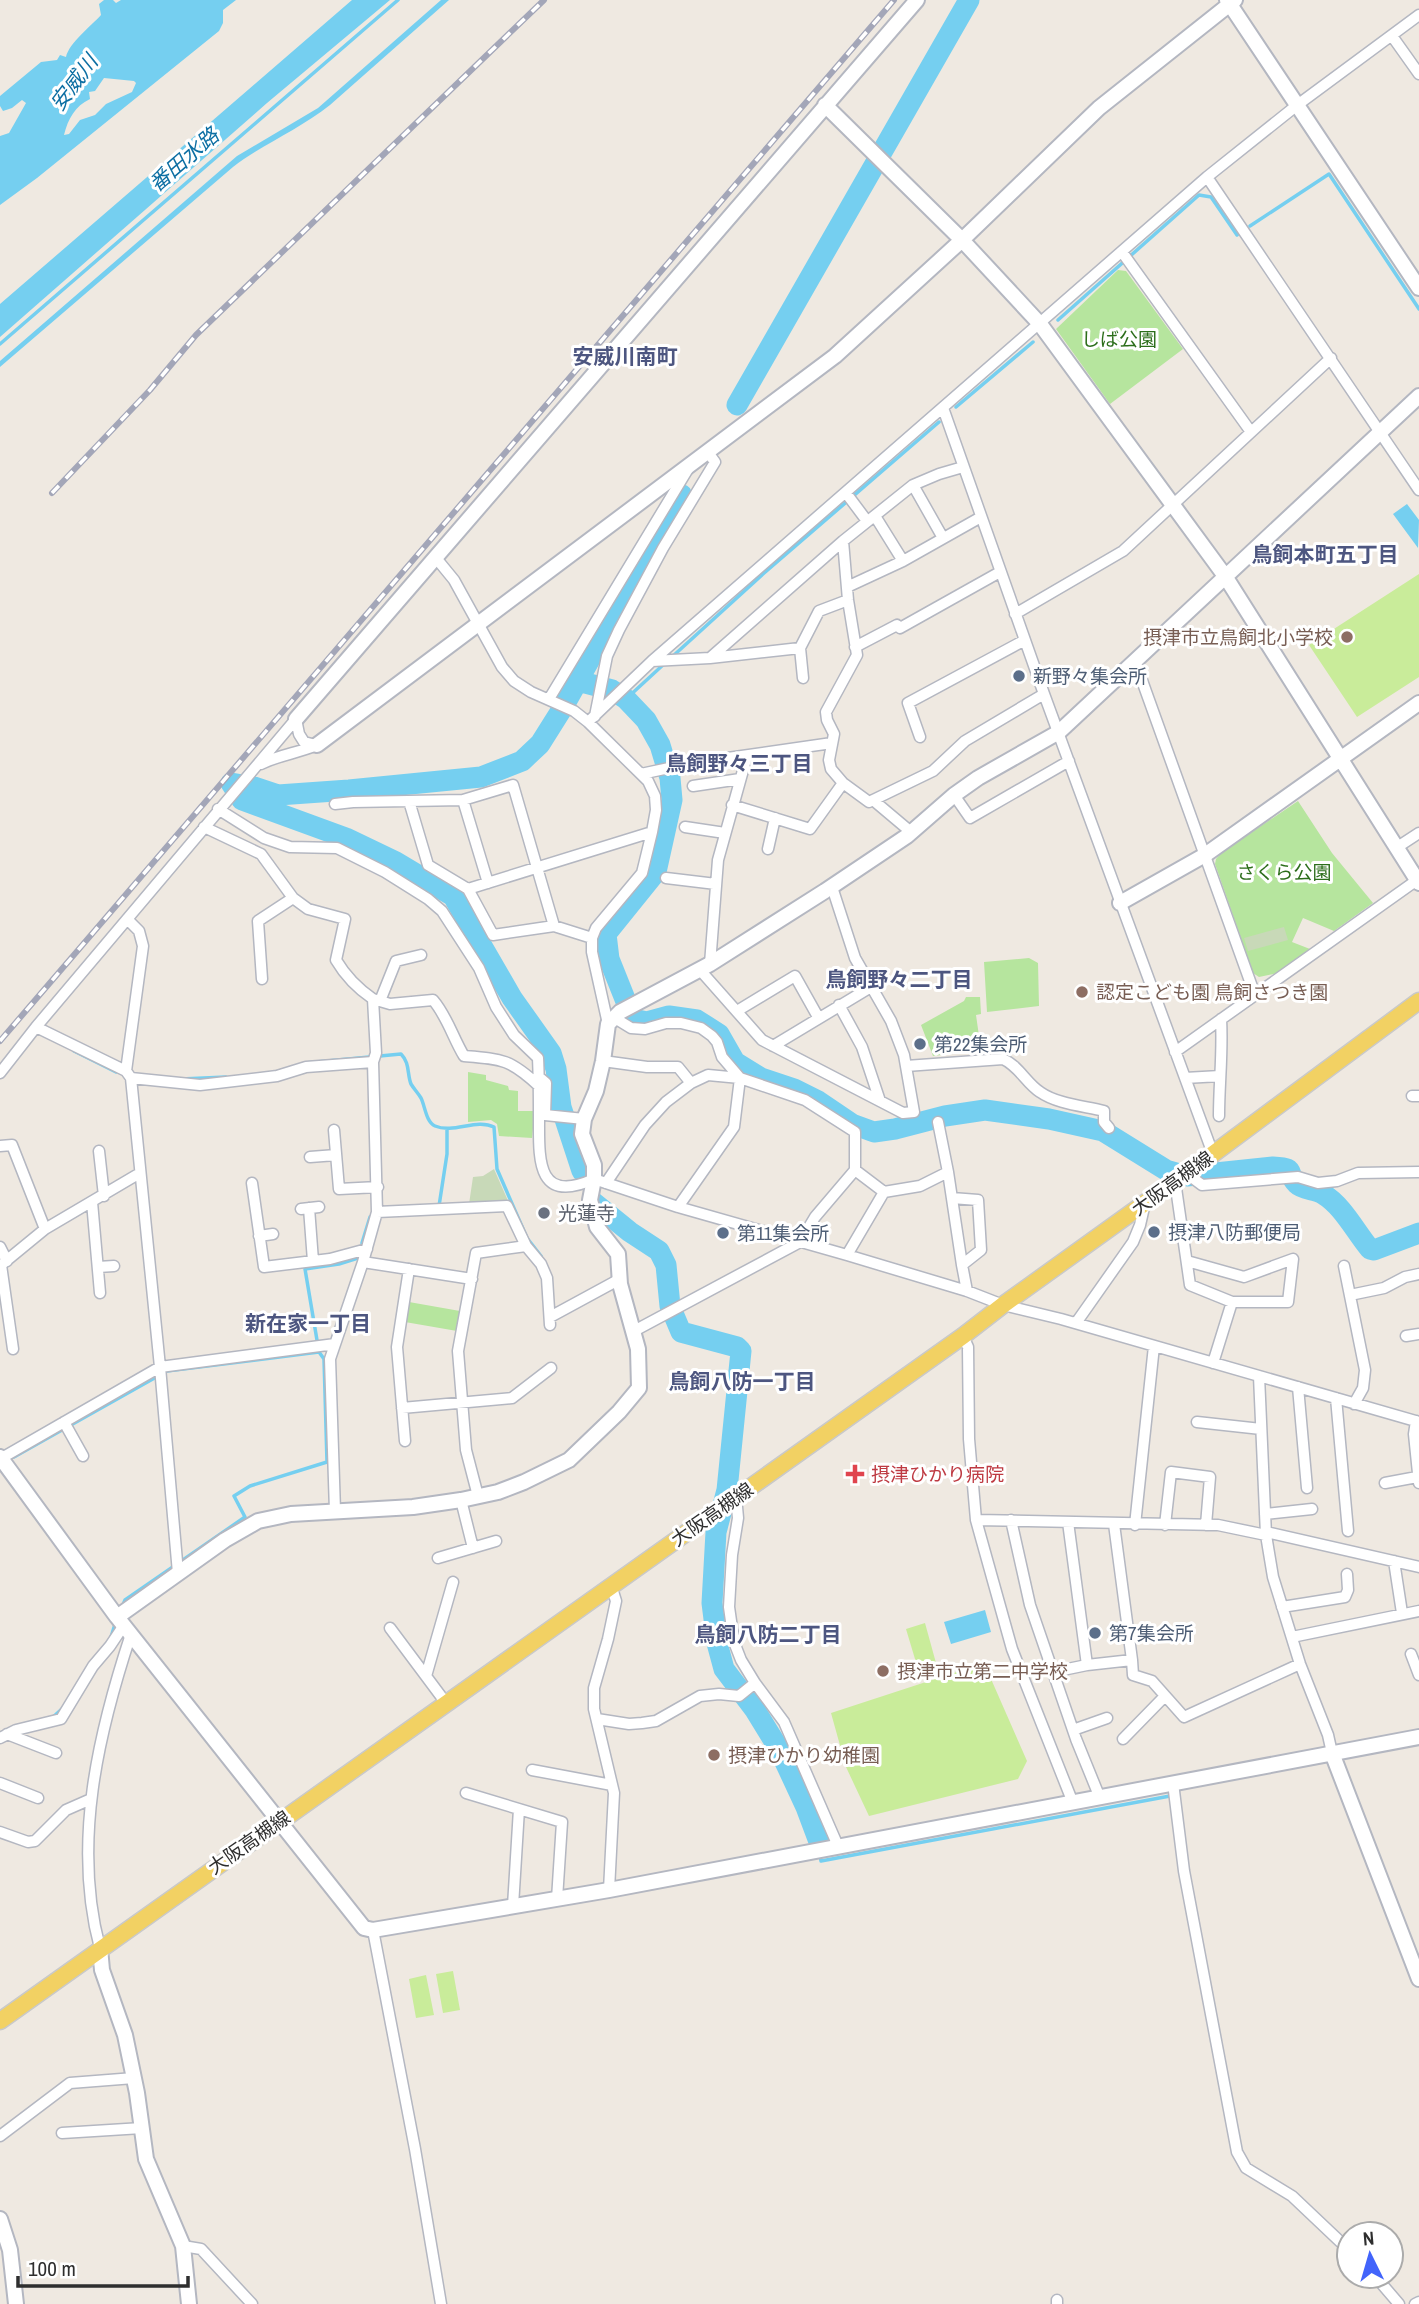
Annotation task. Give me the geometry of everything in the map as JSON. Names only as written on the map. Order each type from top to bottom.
[{"type":"main road","name":"大阪高槻線","points":[[0,2021],[963,1336],[1419,1001]]},
{"type":"street","points":[[0,1073],[218,809],[917,0]]},
{"type":"street","points":[[255,769],[274,758],[296,754],[317,745],[835,356],[962,240],[1099,108],[1230,1],[1296,106],[1419,288]]},
{"type":"street","points":[[591,719],[652,661],[1207,177],[1296,106],[1419,15]]},
{"type":"street","points":[[1392,36],[1419,74]]},
{"type":"street","points":[[825,105],[962,240],[1040,324],[1225,576],[1418,881],[1175,1052]]},
{"type":"street","points":[[1207,177],[1419,490]]},
{"type":"street","points":[[1122,252],[1251,432]]},
{"type":"street","points":[[1015,614],[1123,551],[1331,358]]},
{"type":"street","points":[[614,1017],[705,967],[832,887],[911,832],[978,778],[1059,732],[1419,396]]},
{"type":"street","points":[[943,408],[1044,695],[1213,1154]]},
{"type":"street","points":[[591,719],[605,663],[618,630],[715,461],[707,451]]},
{"type":"street","points":[[552,700],[692,463]]},
{"type":"street","points":[[710,658],[843,541],[914,485],[963,467]]},
{"type":"street","points":[[914,485],[943,538]]},
{"type":"street","points":[[846,493],[871,518],[903,561]]},
{"type":"street","points":[[847,587],[903,561],[981,517]]},
{"type":"street","points":[[843,541],[848,600],[857,655],[826,712],[834,734],[829,760],[831,769],[843,783],[869,802],[933,771],[965,741],[1044,695]]},
{"type":"street","points":[[436,558],[454,580],[502,667],[514,681],[531,692],[591,719],[648,781],[655,796],[656,810],[642,873],[596,928],[592,938],[592,952],[614,1017],[596,1091],[584,1119],[582,1134],[600,1181]]},
{"type":"street","points":[[855,647],[897,625],[900,628],[1000,572]]},
{"type":"street","points":[[803,678],[800,648],[819,611],[848,600]]},
{"type":"street","points":[[920,737],[908,703],[1025,640]]},
{"type":"street","points":[[652,661],[800,648]]},
{"type":"street","points":[[1135,661],[1255,995]]},
{"type":"street","points":[[1120,904],[1205,855],[1419,703]]},
{"type":"street","points":[[296,719],[304,742],[317,745]]},
{"type":"street","points":[[641,774],[832,743]]},
{"type":"street","points":[[747,756],[718,860],[705,967],[762,1040],[903,1113],[914,1112],[906,1066],[891,1021],[855,958],[832,887]]},
{"type":"street","points":[[954,795],[970,818],[1069,761]]},
{"type":"street","points":[[693,786],[740,779]]},
{"type":"street","points":[[732,805],[810,830],[843,783]]},
{"type":"street","points":[[335,804],[463,800],[513,785],[554,926]]},
{"type":"street","points":[[463,800],[488,883]]},
{"type":"street","points":[[873,800],[911,832]]},
{"type":"street","points":[[409,801],[428,865],[468,889],[494,935],[554,926],[592,938]]},
{"type":"street","points":[[218,809],[264,838],[290,847],[337,848],[385,872],[442,911],[479,968],[496,1007],[514,1035],[538,1058],[538,1150],[543,1172],[551,1183],[576,1186],[600,1181],[678,1208],[847,1255],[1003,1305],[1076,1323],[1418,1421],[1414,1434],[1418,1480],[1385,1483]]},
{"type":"street","points":[[768,849],[775,818]]},
{"type":"street","points":[[204,827],[261,854],[293,898],[308,909],[345,919],[336,960],[343,973],[357,988],[376,1000],[390,1004],[433,1000],[441,1009],[455,1043],[464,1056],[500,1059],[539,1082],[546,1083],[545,1115],[584,1119]]},
{"type":"street","points":[[685,827],[725,833]]},
{"type":"street","points":[[468,889],[652,832]]},
{"type":"street","points":[[1396,848],[1419,833]]},
{"type":"street","points":[[666,877],[716,884]]},
{"type":"street","points":[[262,979],[258,921],[293,898]]},
{"type":"street","points":[[127,919],[139,931],[143,946],[128,1074],[161,1373],[177,1567]]},
{"type":"street","points":[[335,1511],[330,1359],[377,1212],[374,1058],[376,1000],[396,961],[421,955]]},
{"type":"street","points":[[737,1011],[795,976],[818,1017]]},
{"type":"street","points":[[774,1046],[871,987]]},
{"type":"street","points":[[839,1005],[862,1047],[880,1101]]},
{"type":"street","points":[[614,1017],[631,1028],[645,1029],[666,1023],[701,1028],[712,1035],[722,1057],[740,1078],[734,1127],[678,1208]]},
{"type":"street","points":[[1219,1116],[1223,1053],[1221,1019]]},
{"type":"street","points":[[36,1027],[128,1074],[200,1084],[277,1076],[306,1067],[374,1058]]},
{"type":"street","points":[[906,1066],[1003,1059],[1011,1062],[1039,1092],[1050,1098],[1104,1111],[1104,1122],[1109,1128]]},
{"type":"street","points":[[603,1061],[678,1068],[691,1083]]},
{"type":"street","points":[[3,1736],[61,1719],[93,1666],[124,1625],[177,1567],[258,1521],[292,1514],[413,1507],[461,1500],[524,1482],[569,1460],[627,1404],[639,1388],[638,1349],[620,1279],[618,1254],[597,1227],[590,1200],[600,1181],[645,1125],[666,1102],[691,1083],[708,1075],[740,1078],[805,1100],[855,1132],[855,1170],[815,1217],[800,1242],[635,1331]]},
{"type":"street","points":[[1185,1079],[1220,1076]]},
{"type":"street","points":[[938,1122],[967,1292]]},
{"type":"street","points":[[334,1130],[339,1189],[378,1187]]},
{"type":"street","points":[[0,1146],[12,1145],[45,1229]]},
{"type":"street","points":[[99,1151],[104,1196]]},
{"type":"street","points":[[310,1157],[336,1155]]},
{"type":"street","points":[[855,1170],[884,1192],[920,1186],[948,1172]]},
{"type":"street","points":[[3,1264],[45,1229],[140,1173]]},
{"type":"street","points":[[1187,1261],[1244,1277],[1293,1259],[1287,1302],[1232,1302],[1190,1284],[1187,1261],[1181,1177],[1202,1185],[1293,1178],[1318,1183],[1358,1174],[1418,1173]]},
{"type":"street","points":[[252,1183],[264,1267],[330,1259],[367,1249]]},
{"type":"street","points":[[847,1255],[884,1192]]},
{"type":"street","points":[[952,1198],[978,1200],[981,1250],[961,1265]]},
{"type":"street","points":[[92,1202],[100,1293]]},
{"type":"street","points":[[1076,1323],[1133,1242],[1145,1202]]},
{"type":"street","points":[[377,1212],[507,1206],[526,1246],[541,1264],[547,1278],[550,1321],[620,1279]]},
{"type":"street","points":[[309,1208],[313,1261]]},
{"type":"street","points":[[259,1236],[273,1234]]},
{"type":"street","points":[[478,1496],[466,1450],[458,1351],[477,1253],[526,1246]]},
{"type":"street","points":[[0,1247],[13,1349]]},
{"type":"street","points":[[363,1262],[472,1279]]},
{"type":"street","points":[[98,1267],[114,1266]]},
{"type":"street","points":[[1344,1266],[1365,1370],[1363,1388],[1354,1404]]},
{"type":"street","points":[[405,1441],[397,1347],[409,1269]]},
{"type":"street","points":[[1350,1295],[1384,1288],[1405,1277],[1419,1274]]},
{"type":"street","points":[[1213,1363],[1232,1302]]},
{"type":"street","points":[[1406,1336],[1419,1334]]},
{"type":"street","points":[[963,1336],[968,1347],[970,1439],[976,1520],[1016,1659],[1073,1803]]},
{"type":"street","points":[[335,1344],[161,1373],[0,1458],[124,1625],[364,1928],[373,1930],[609,1890],[1419,1737]]},
{"type":"street","points":[[1135,1525],[1154,1346]]},
{"type":"street","points":[[402,1408],[512,1398],[551,1368]]},
{"type":"street","points":[[1259,1376],[1266,1534],[1273,1577],[1300,1664],[1332,1752],[1418,1972]]},
{"type":"street","points":[[1298,1387],[1307,1488]]},
{"type":"street","points":[[1336,1398],[1348,1531]]},
{"type":"street","points":[[64,1422],[83,1456]]},
{"type":"street","points":[[1198,1422],[1261,1429]]},
{"type":"street","points":[[1165,1525],[1171,1472],[1210,1477],[1206,1525]]},
{"type":"street","points":[[733,1498],[738,1518],[732,1555],[729,1606],[734,1642],[755,1683],[784,1722],[838,1846]]},
{"type":"street","points":[[461,1500],[473,1548]]},
{"type":"street","points":[[1265,1514],[1312,1509]]},
{"type":"street","points":[[976,1520],[1218,1525],[1419,1567]]},
{"type":"street","points":[[1011,1520],[1030,1605],[1073,1730],[1100,1798]]},
{"type":"street","points":[[1068,1521],[1087,1665]]},
{"type":"street","points":[[1114,1524],[1133,1675],[1152,1681],[1184,1717],[1300,1664]]},
{"type":"street","points":[[438,1558],[496,1541]]},
{"type":"street","points":[[1394,1561],[1402,1613]]},
{"type":"street","points":[[1282,1606],[1345,1597],[1348,1590],[1347,1574]]},
{"type":"street","points":[[426,1676],[453,1582]]},
{"type":"street","points":[[609,1890],[614,1793],[594,1709],[594,1689],[616,1601],[611,1585]]},
{"type":"street","points":[[1292,1637],[1419,1611]]},
{"type":"street","points":[[124,1625],[91,1799],[89,1881],[102,1970],[125,2035],[146,2159],[183,2246],[189,2304]]},
{"type":"street","points":[[390,1628],[446,1703]]},
{"type":"street","points":[[1411,1654],[1416,1678]]},
{"type":"street","points":[[1053,1672],[1132,1660]]},
{"type":"street","points":[[597,1719],[629,1724],[656,1721],[700,1696],[739,1696],[755,1683]]},
{"type":"street","points":[[1123,1739],[1165,1696]]},
{"type":"street","points":[[1073,1730],[1107,1718]]},
{"type":"street","points":[[3,1736],[56,1754]]},
{"type":"street","points":[[531,1770],[612,1785]]},
{"type":"street","points":[[0,1783],[38,1798]]},
{"type":"street","points":[[1173,1783],[1184,1871],[1237,2152],[1246,2168],[1292,2196],[1335,2237]]},
{"type":"street","points":[[466,1793],[562,1822],[557,1899]]},
{"type":"street","points":[[0,1832],[28,1842],[35,1841],[66,1810],[91,1799]]},
{"type":"street","points":[[513,1906],[519,1810]]},
{"type":"street","points":[[373,1930],[415,2149],[441,2304]]},
{"type":"street","points":[[0,2136],[70,2083],[134,2078]]},
{"type":"street","points":[[62,2133],[142,2128]]},
{"type":"street","points":[[0,2219],[10,2250],[16,2304]]},
{"type":"street","points":[[183,2246],[201,2249],[252,2304]]},
{"type":"street","points":[[1387,2290],[1399,2304]]},
{"type":"green space","name":"しば公園","points":[[1118,270],[1126,271],[1183,349],[1110,404],[1056,329]]},
{"type":"green space","points":[[1419,574],[1419,677],[1357,717],[1309,645]]},
{"type":"green space","name":"さくら公園","points":[[1298,801],[1332,853],[1373,903],[1334,931],[1303,918],[1292,942],[1310,949],[1278,973],[1259,977],[1253,973],[1215,864],[1216,859]]},
{"type":"green space","points":[[1284,927],[1288,940],[1248,951],[1244,938]]},
{"type":"green space","points":[[1029,958],[1038,963],[1039,1006],[987,1012],[984,962]]},
{"type":"green space","points":[[966,997],[980,997],[981,1014],[976,1015],[981,1050],[933,1056],[921,1025],[964,1001]]},
{"type":"green space","points":[[468,1072],[486,1075],[486,1080],[518,1091],[518,1111],[535,1111],[532,1138],[499,1136],[497,1124],[491,1120],[468,1122]]},
{"type":"green space","points":[[494,1169],[509,1203],[469,1204],[473,1177],[483,1176]]},
{"type":"green space","points":[[409,1302],[460,1311],[457,1331],[405,1322]]},
{"type":"green space","points":[[925,1623],[936,1663],[918,1669],[906,1629]]},
{"type":"green space","points":[[984,1663],[1027,1761],[1018,1779],[869,1816],[846,1767],[831,1713]]},
{"type":"green space","points":[[453,1971],[460,2010],[443,2013],[436,1974]]},
{"type":"green space","points":[[426,1975],[434,2015],[416,2018],[409,1979]]},
{"type":"water","name":"安威川","points":[[104,0],[113,0],[116,3],[121,0],[236,0],[223,10],[223,23],[219,31],[0,205],[0,136],[9,133],[26,103],[22,100],[3,111],[0,96],[41,62],[57,60],[60,55],[66,57],[76,40],[101,15],[99,4]],"holes":[[[104,78],[136,83],[132,92],[106,104],[95,115],[80,120],[69,134],[64,135],[73,114],[80,105],[90,99],[89,92],[95,91]]]},
{"type":"water","name":"番田水路","points":[[352,0],[390,0],[267,103],[0,337],[0,304]]},
{"type":"water","points":[[441,0],[449,0],[330,105],[233,167],[0,367],[0,361],[237,156],[318,108]]},
{"type":"water","points":[[1407,504],[1419,520],[1418,548],[1393,514]]},
{"type":"water","points":[[985,1610],[991,1632],[951,1644],[944,1622]]},
{"type":"waterway","name":"番田水路","points":[[0,344],[398,0]]},
{"type":"waterway","points":[[737,405],[969,0]]},
{"type":"waterway","points":[[1250,226],[1329,174],[1419,309]]},
{"type":"waterway","points":[[1058,320],[1199,195],[1211,197],[1237,235],[1239,233]]},
{"type":"waterway","points":[[956,407],[1033,342]]},
{"type":"waterway","points":[[673,656],[763,574],[939,422]]},
{"type":"waterway","points":[[231,783],[278,795],[349,790],[481,777],[522,761],[540,744],[562,709],[682,495]]},
{"type":"waterway","points":[[626,699],[664,664]]},
{"type":"waterway","points":[[578,681],[612,690],[626,699],[646,720],[660,745],[670,778],[672,800],[656,872],[606,934],[609,959],[633,1019],[647,1022],[669,1016],[697,1020],[719,1034],[735,1062],[761,1078],[794,1089],[818,1101],[852,1124],[874,1132],[985,1110],[1049,1119],[1103,1131],[1166,1170],[1187,1176],[1286,1168],[1300,1186],[1323,1194],[1337,1205],[1370,1249],[1374,1250],[1419,1233]]},
{"type":"waterway","points":[[231,783],[242,800],[346,838],[396,862],[453,896],[512,998],[551,1053],[561,1107],[582,1171]]},
{"type":"waterway","points":[[74,1051],[116,1072]]},
{"type":"waterway","points":[[306,1063],[401,1054],[407,1065],[411,1084],[421,1098],[432,1124],[442,1128],[480,1124],[494,1127],[497,1169],[527,1238],[541,1256]]},
{"type":"waterway","points":[[181,1079],[226,1077]]},
{"type":"waterway","points":[[439,1206],[447,1154],[447,1129]]},
{"type":"waterway","points":[[593,1202],[659,1251],[666,1265],[670,1306],[681,1332],[737,1347],[741,1351],[727,1490],[716,1532],[712,1603],[717,1643],[724,1669],[755,1710],[779,1749],[818,1839]]},
{"type":"waterway","points":[[362,1243],[370,1217]]},
{"type":"waterway","points":[[122,1607],[125,1600],[245,1517],[234,1496],[250,1486],[327,1462],[324,1359],[319,1352],[305,1269],[358,1258]]},
{"type":"waterway","points":[[14,1457],[167,1371],[319,1352]]},
{"type":"waterway","points":[[111,1637],[116,1621]]},
{"type":"waterway","points":[[52,1718],[64,1707]]},
{"type":"waterway","points":[[820,1854],[821,1861],[1170,1796]]},
{"type":"railway","points":[[52,493],[150,390],[196,335],[544,0]]},
{"type":"railway","points":[[0,1041],[894,0]]},
{"type":"place","name":"摂津市立鳥飼北小学校","points":[[1347,637]]},
{"type":"place","name":"新野々集会所","points":[[1019,676]]},
{"type":"place","name":"認定こども園 鳥飼さつき園","points":[[1082,992]]},
{"type":"place","name":"第22集会所","points":[[920,1044]]},
{"type":"place","name":"光蓮寺","points":[[544,1213]]},
{"type":"place","name":"摂津八防郵便局","points":[[1154,1232]]},
{"type":"place","name":"第11集会所","points":[[723,1233]]},
{"type":"place","name":"摂津ひかり病院","points":[[855,1474]]},
{"type":"place","name":"第7集会所","points":[[1095,1633]]},
{"type":"place","name":"摂津市立第二中学校","points":[[883,1671]]},
{"type":"place","name":"摂津ひかり幼稚園","points":[[714,1755]]},
{"type":"district","name":"安威川南町","points":[[625,357]]},
{"type":"district","name":"鳥飼本町五丁目","points":[[1325,555]]},
{"type":"district","name":"鳥飼野々三丁目","points":[[739,764]]},
{"type":"district","name":"鳥飼野々二丁目","points":[[899,980]]},
{"type":"district","name":"新在家一丁目","points":[[308,1324]]},
{"type":"district","name":"鳥飼八防一丁目","points":[[742,1382]]},
{"type":"district","name":"鳥飼八防二丁目","points":[[768,1635]]}]
